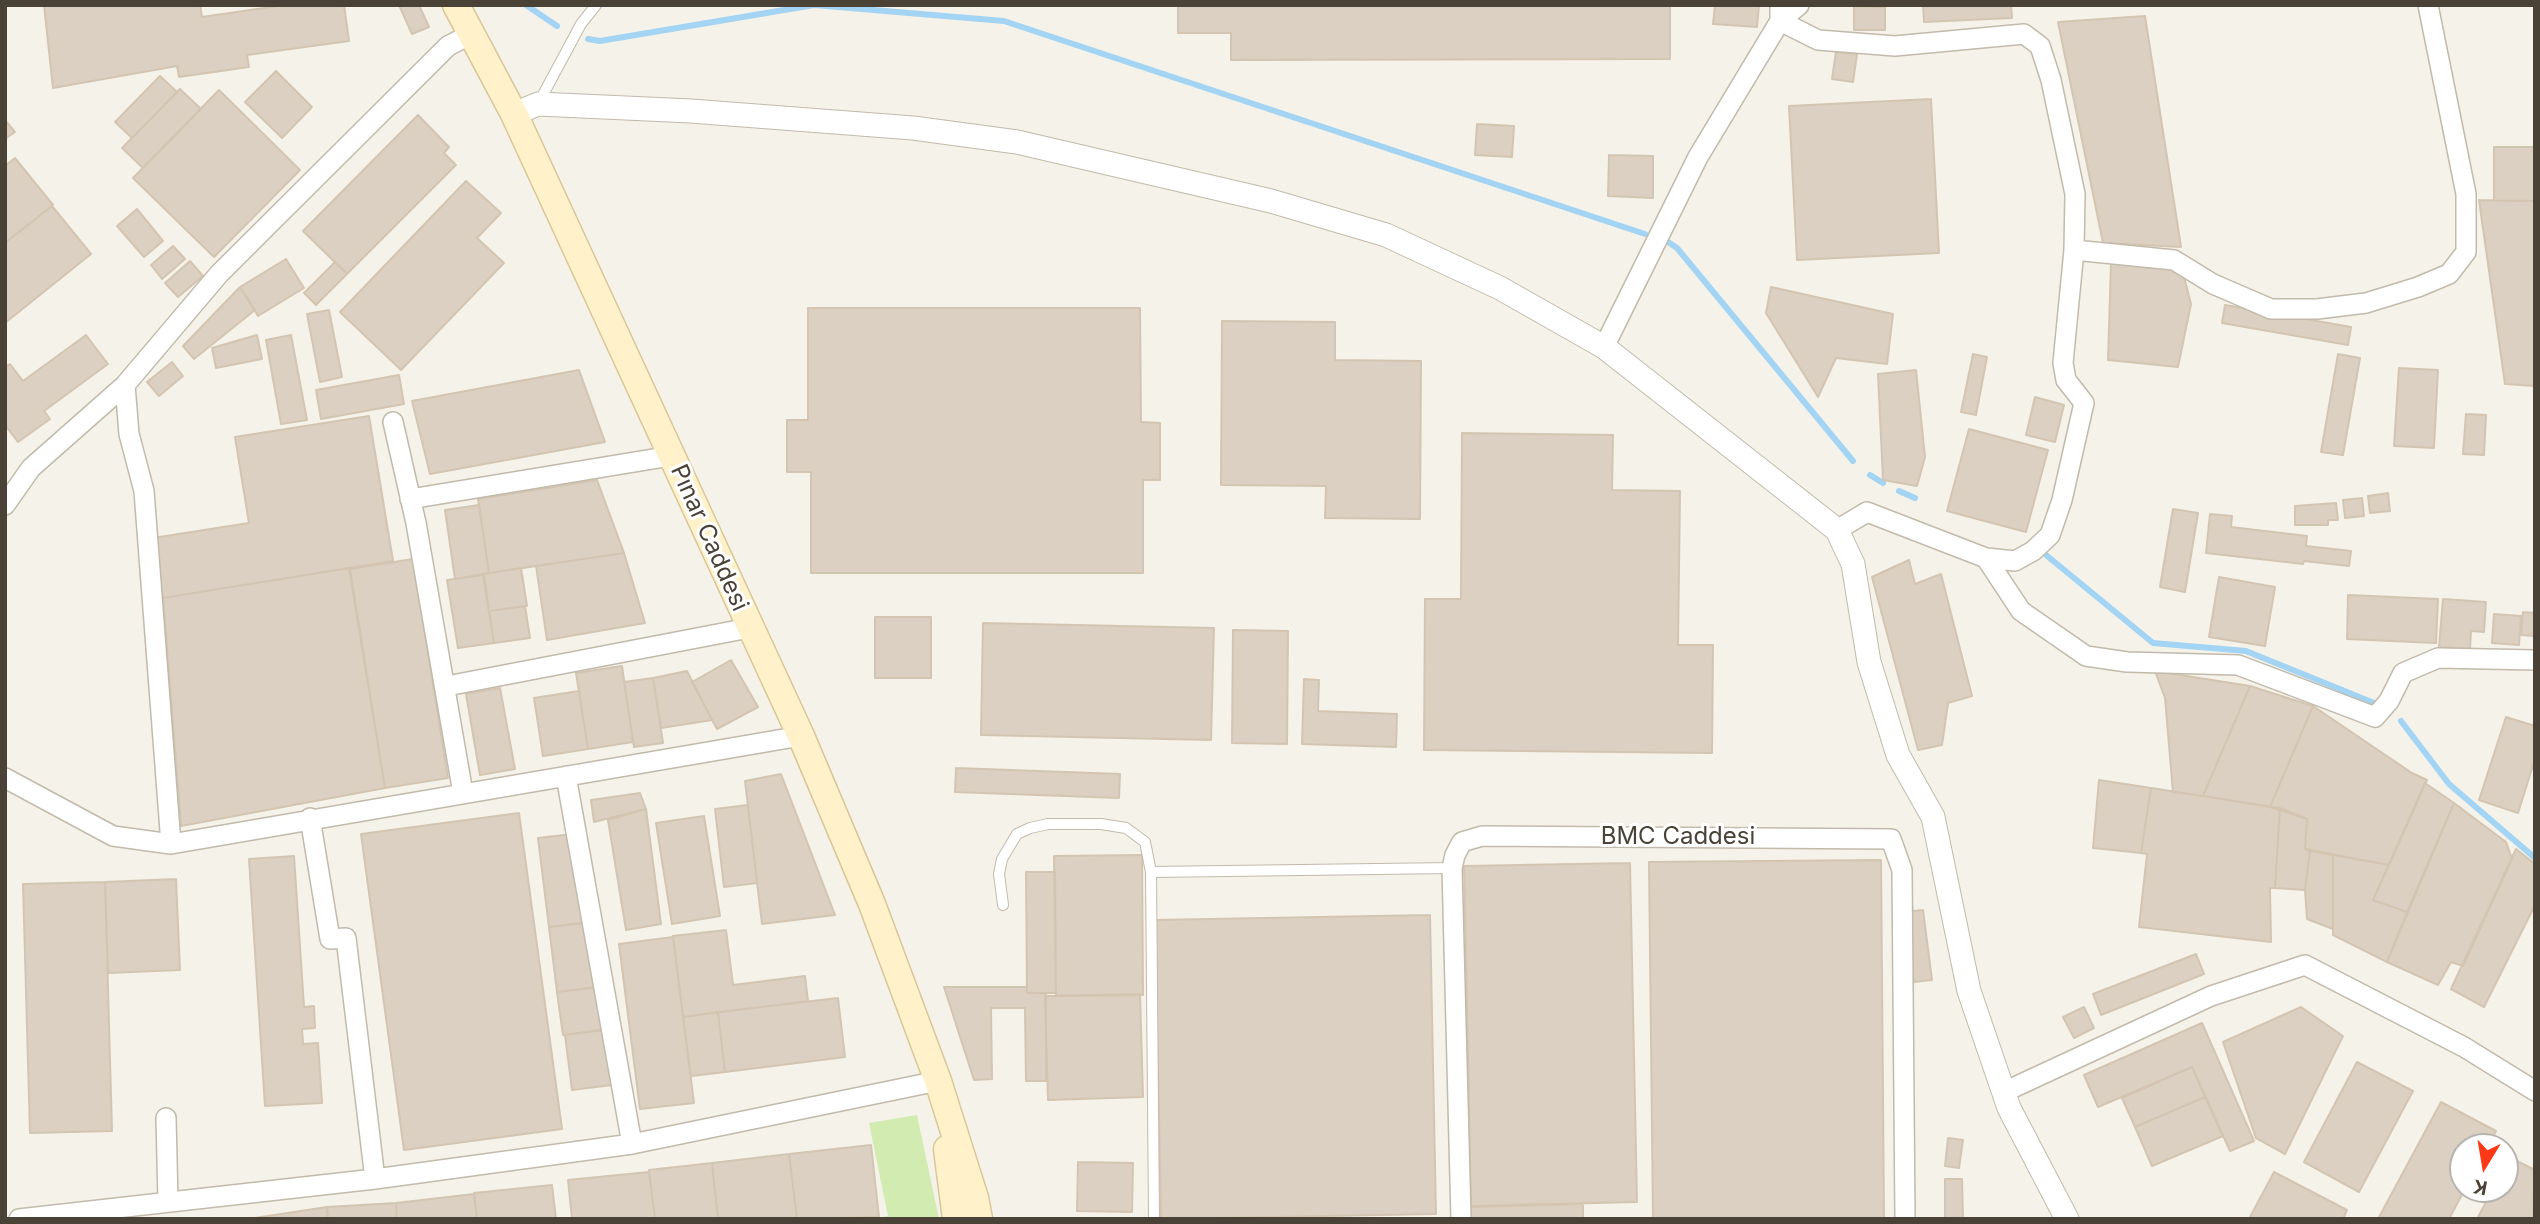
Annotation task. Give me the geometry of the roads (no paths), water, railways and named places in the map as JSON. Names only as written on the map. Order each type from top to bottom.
[{"type":"main road","name":"Pınar Caddesi","points":[[456,5],[471,34],[526,109],[671,456],[801,736],[872,904],[938,1082],[975,1198],[979,1219]]},
{"type":"main road","name":"Pınar Caddesi","points":[[938,1082],[956,1219]]},
{"type":"street","points":[[1604,347],[1698,157],[1780,13],[1799,5]]},
{"type":"street","points":[[2074,250],[2174,260],[2213,284],[2271,309],[2317,309],[2365,303],[2449,274],[2466,252],[2466,194],[2428,5]]},
{"type":"street","points":[[1780,13],[1818,40],[1895,46],[2024,34],[2040,46],[2076,194],[2074,250],[2063,363],[2066,380],[2084,403],[2062,500],[2050,535],[2033,551],[2015,561],[1986,558],[1867,512],[1837,530]]},
{"type":"street","points":[[5,505],[31,468],[125,385],[219,274],[448,46],[471,34]]},
{"type":"street","points":[[526,109],[691,111],[914,128],[1017,142],[1271,201],[1386,235],[1500,288],[1604,347],[1837,530],[1853,564],[1869,662],[1898,755],[1933,817],[1969,991],[2004,1092],[2067,1219]]},
{"type":"street","points":[[125,385],[129,434],[144,491],[171,844]]},
{"type":"street","points":[[393,422],[447,686],[463,793]]},
{"type":"street","points":[[410,499],[671,456]]},
{"type":"street","points":[[1986,558],[2021,611],[2086,656],[2127,662],[2238,666],[2328,697],[2375,717],[2389,701],[2403,673],[2438,658],[2535,660]]},
{"type":"street","points":[[447,686],[749,628]]},
{"type":"street","points":[[5,778],[113,836],[171,844],[310,818],[801,736]]},
{"type":"street","points":[[566,776],[632,1144]]},
{"type":"street","points":[[310,818],[330,939],[346,938],[374,1179]]},
{"type":"street","name":"BMC Caddesi","points":[[1452,868],[1462,842],[1482,836],[1891,839],[1902,870],[1905,1219]]},
{"type":"street","points":[[1452,868],[1461,1219]]},
{"type":"street","points":[[2004,1092],[2211,996],[2305,965],[2464,1047],[2535,1091]]},
{"type":"street","points":[[19,1219],[374,1179],[632,1144],[938,1082]]},
{"type":"street","points":[[166,1118],[168,1201]]},
{"type":"lane","points":[[526,109],[596,5]]},
{"type":"lane","points":[[1003,905],[999,874],[1002,859],[1017,834],[1048,824],[1101,824],[1135,832],[1147,848],[1151,872],[1154,1219]]},
{"type":"lane","points":[[1151,872],[1452,868]]},
{"type":"waterway","points":[[526,5],[557,26]]},
{"type":"waterway","points":[[588,39],[600,41],[814,5],[1004,21],[1645,234]]},
{"type":"waterway","points":[[1668,242],[1677,248],[1853,461]]},
{"type":"waterway","points":[[1870,475],[1883,483]]},
{"type":"waterway","points":[[1899,491],[1915,498]]},
{"type":"waterway","points":[[2046,555],[2153,643],[2246,651],[2379,705]]},
{"type":"waterway","points":[[2401,721],[2449,784],[2535,858]]}]
